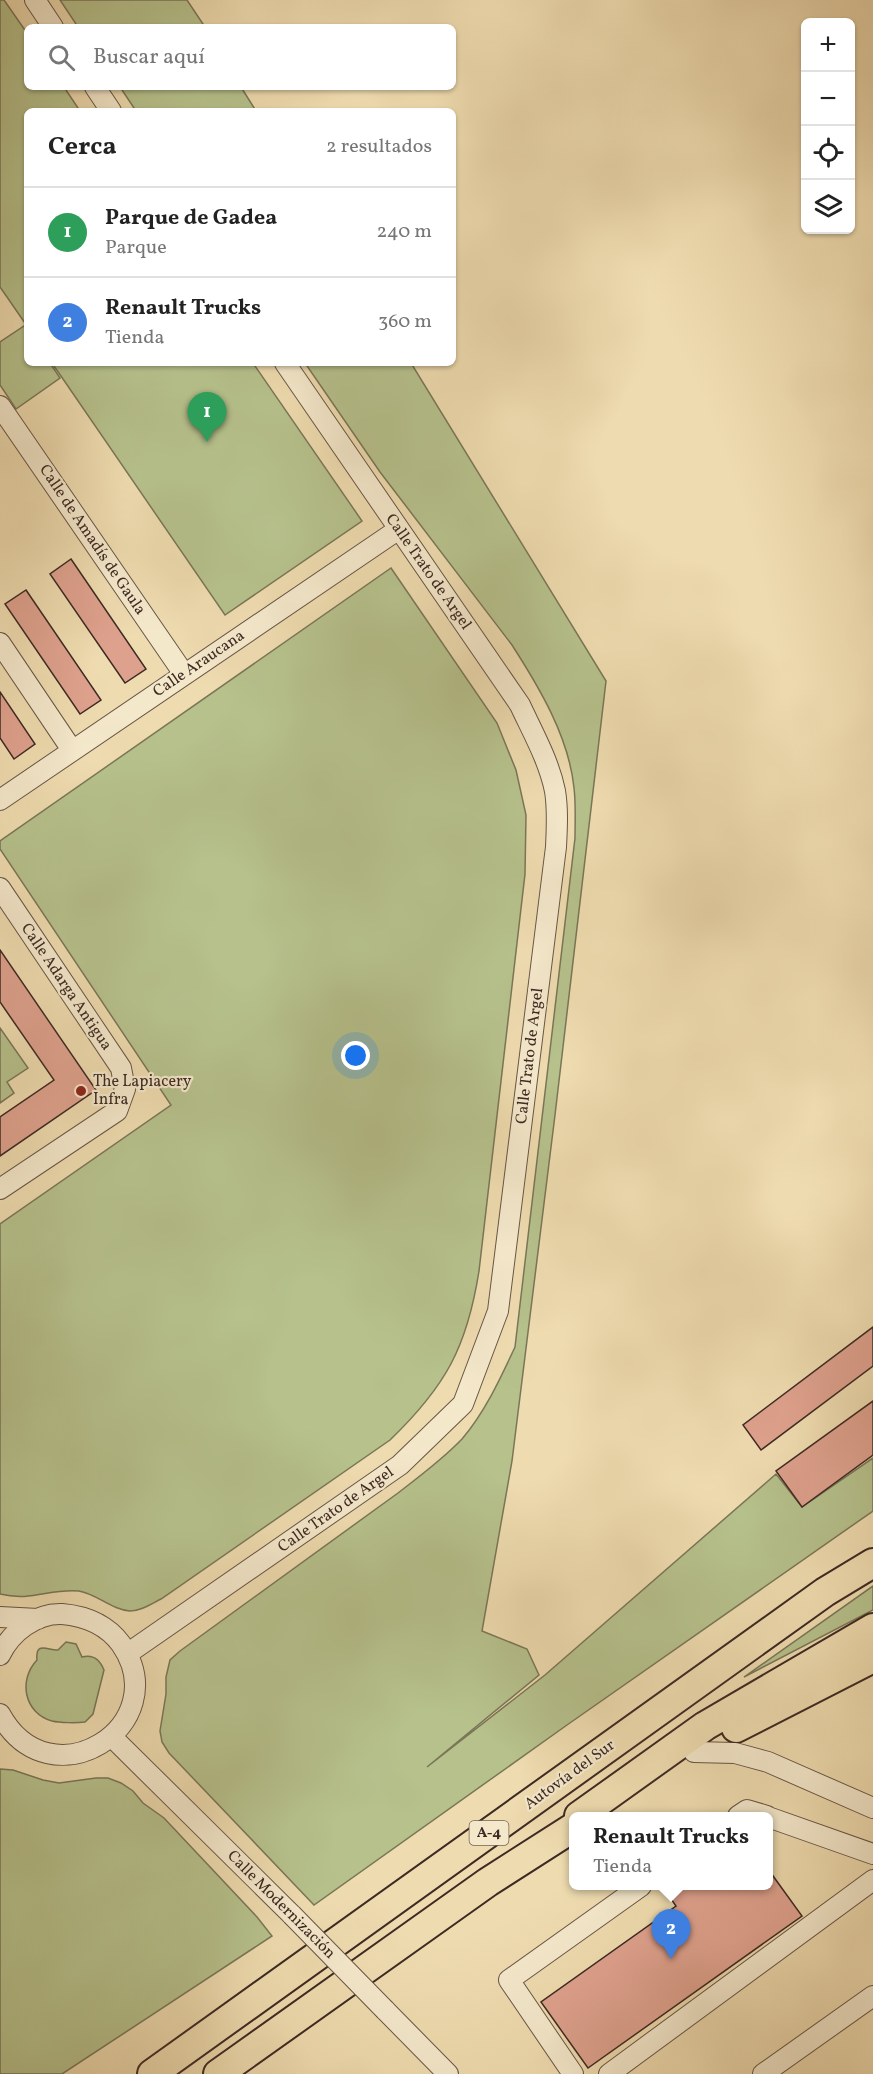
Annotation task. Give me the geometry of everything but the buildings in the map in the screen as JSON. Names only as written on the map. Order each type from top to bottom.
[{"type":"highway","points":[[825,1592],[873,1556]]},
{"type":"highway","name":"Autovía del Sur","points":[[152,2074],[825,1592],[873,1563]]},
{"type":"highway","points":[[585,1812],[705,1726],[873,1628]]},
{"type":"highway","points":[[596,1812],[694,1752],[873,1658]]},
{"type":"highway","points":[[754,1719],[809,1706],[873,1674]]},
{"type":"highway","points":[[488,1882],[569,1823]]},
{"type":"highway","name":"A-4","points":[[218,2074],[488,1882],[569,1830]]},
{"type":"street","points":[[35,0],[51,24]]},
{"type":"street","points":[[97,90],[109,108]]},
{"type":"street","name":"Calle Trato de Argel","points":[[127,1654],[400,1465],[463,1404],[498,1311],[556,847],[555,790],[542,750],[520,705],[287,366]]},
{"type":"street","name":"Calle de Amadís de Gaula","points":[[0,406],[184,674]]},
{"type":"street","name":"Calle Araucana","points":[[0,800],[399,529]]},
{"type":"street","points":[[0,644],[72,750]]},
{"type":"street","name":"Calle Adarga Antigua","points":[[0,888],[121,1068],[125,1089],[117,1111],[0,1189]]},
{"type":"street","points":[[0,1655],[13,1636],[38,1619],[58,1614],[79,1616],[99,1624],[115,1636],[127,1654],[134,1675],[133,1698],[126,1719],[112,1737],[96,1749],[77,1755],[56,1755],[37,1750],[20,1740],[7,1727],[0,1714]]},
{"type":"street","points":[[0,1617],[38,1619]]},
{"type":"street","name":"Calle Modernización","points":[[112,1737],[448,2074]]},
{"type":"street","points":[[0,1742],[20,1740]]},
{"type":"street","points":[[694,1752],[735,1753],[768,1762],[873,1808]]},
{"type":"street","points":[[773,1819],[873,1854]]},
{"type":"street","points":[[609,2074],[873,1880]]},
{"type":"street","points":[[573,2074],[509,1980],[635,1890]]},
{"type":"street","points":[[762,2074],[873,1996]]},
{"type":"green space","points":[[0,0],[4,0],[24,29],[24,90],[66,90],[78,108],[24,108],[24,322],[0,287]]},
{"type":"green space","points":[[60,0],[187,0],[203,24],[76,24]]},
{"type":"green space","points":[[122,90],[243,90],[254,108],[134,108]]},
{"type":"green space","points":[[24,326],[24,366],[52,366],[60,378],[16,409],[0,385],[0,342]]},
{"type":"green space","points":[[54,366],[255,366],[362,521],[225,615]]},
{"type":"green space","points":[[307,366],[413,366],[606,681],[512,1461],[482,1631],[527,1649],[539,1675],[427,1767],[545,1675],[776,1474],[802,1507],[873,1458],[873,1511],[314,1905],[169,1753],[162,1742],[160,1731],[170,1660],[398,1493],[439,1460],[470,1429],[504,1371],[515,1347],[575,838],[574,788],[571,769],[551,713],[512,645],[380,472]]},
{"type":"green space","points":[[391,568],[497,723],[516,770],[526,815],[525,874],[479,1271],[468,1322],[460,1344],[440,1383],[426,1402],[390,1440],[161,1599],[142,1609],[130,1611],[117,1608],[79,1591],[59,1591],[31,1596],[0,1594],[0,1224],[171,1105],[0,849],[0,841]]},
{"type":"green space","points":[[0,1028],[28,1068],[7,1082],[14,1093],[0,1103]]},
{"type":"green space","points":[[873,1586],[873,1610],[744,1677]]},
{"type":"green space","points":[[66,1642],[76,1644],[82,1657],[90,1656],[96,1659],[104,1670],[93,1714],[85,1722],[55,1722],[43,1717],[35,1711],[27,1695],[27,1677],[37,1660],[38,1650],[43,1648],[58,1650]]},
{"type":"green space","points":[[0,1769],[13,1770],[59,1783],[108,1778],[121,1783],[164,1818],[272,1936],[62,2074],[0,2074]]},
{"type":"place","name":"Parque de Gadea","points":[[207,442]]},
{"type":"place","name":"The Lapiacery Infra","points":[[81,1091]]},
{"type":"place","name":"Renault Trucks","points":[[671,1959]]}]
